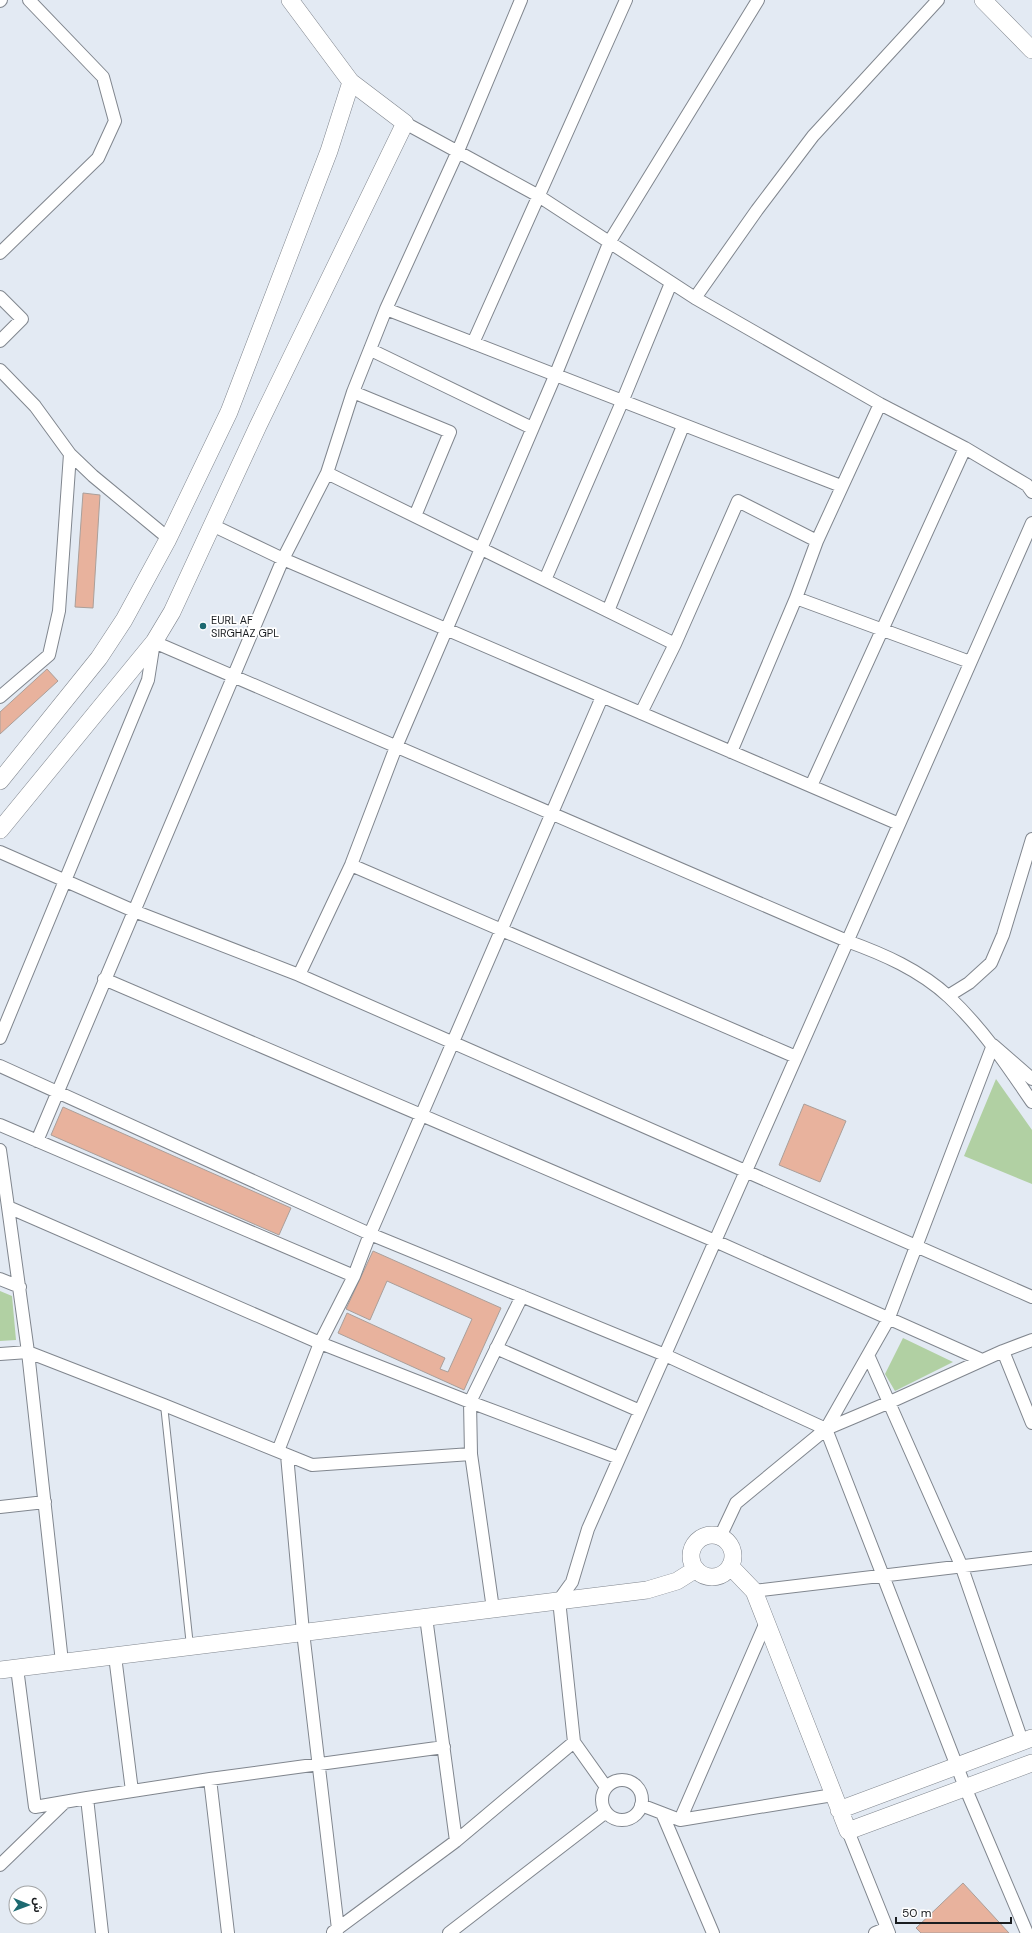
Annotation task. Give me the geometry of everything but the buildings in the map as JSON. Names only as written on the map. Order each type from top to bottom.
[{"type":"street","points":[[0,253],[98,158],[115,121],[103,77],[29,0]]},
{"type":"street","points":[[290,0],[351,82],[405,122],[537,195],[610,241],[695,298],[880,404],[965,448],[1027,486],[1032,492]]},
{"type":"street","points":[[37,1141],[104,979],[283,559],[327,474],[353,392],[371,350],[386,309],[458,151],[521,0]]},
{"type":"street","points":[[473,344],[537,195],[626,0]]},
{"type":"street","points":[[299,975],[351,865],[396,747],[555,376],[610,241],[758,0]]},
{"type":"street","points":[[695,298],[757,210],[813,136],[938,0]]},
{"type":"street","points":[[982,0],[1032,50]]},
{"type":"street","points":[[0,781],[99,658],[124,620],[168,538],[229,412],[329,151],[351,82]]},
{"type":"street","points":[[0,830],[154,642],[172,612],[261,419],[405,122]]},
{"type":"street","points":[[545,580],[622,402],[671,283]]},
{"type":"street","points":[[0,297],[22,319],[0,340]]},
{"type":"street","points":[[386,309],[683,426],[841,486]]},
{"type":"street","points":[[371,350],[532,428]]},
{"type":"street","points":[[0,370],[35,406],[70,454],[93,476],[168,538]]},
{"type":"street","points":[[353,392],[450,432],[415,516]]},
{"type":"street","points":[[731,752],[796,598],[817,541],[880,404]]},
{"type":"street","points":[[608,611],[683,426]]},
{"type":"street","points":[[811,786],[965,448]]},
{"type":"street","points":[[0,697],[49,655],[59,611],[70,454]]},
{"type":"street","points":[[327,474],[675,644]]},
{"type":"street","points":[[641,713],[675,644],[738,501],[817,541]]},
{"type":"street","points":[[606,1787],[574,1742],[559,1600],[572,1582],[588,1529],[1032,523]]},
{"type":"street","points":[[212,525],[283,559],[899,824]]},
{"type":"street","points":[[796,598],[970,662]]},
{"type":"street","points":[[154,642],[847,941],[877,952],[910,969],[948,996],[993,1045],[1032,1079]]},
{"type":"street","points":[[0,1038],[148,680],[154,642]]},
{"type":"street","points":[[335,1931],[318,1764],[282,1453],[320,1343],[354,1276],[370,1234],[602,697]]},
{"type":"street","points":[[948,996],[969,983],[991,963],[1003,935],[1032,839]]},
{"type":"street","points":[[0,852],[134,911],[299,975],[1032,1296]]},
{"type":"street","points":[[351,865],[796,1057]]},
{"type":"street","points":[[104,979],[715,1241],[888,1320],[982,1360]]},
{"type":"street","points":[[993,1045],[1032,1102]]},
{"type":"street","points":[[826,1429],[888,1320],[993,1045]]},
{"type":"street","points":[[0,1066],[370,1234],[665,1354],[826,1429],[965,1787],[1027,1933]]},
{"type":"street","points":[[0,1125],[354,1276]]},
{"type":"street","points":[[0,1150],[28,1352],[62,1662]]},
{"type":"street","points":[[8,1207],[320,1343],[470,1402],[619,1458]]},
{"type":"street","points":[[0,1278],[20,1287]]},
{"type":"street","points":[[493,1609],[471,1454],[470,1402],[522,1296]]},
{"type":"street","points":[[720,1537],[736,1503],[826,1429],[982,1360],[1032,1340]]},
{"type":"street","points":[[496,1348],[640,1411]]},
{"type":"street","points":[[1003,1351],[1032,1422]]},
{"type":"street","points":[[0,1354],[28,1352],[164,1404],[312,1465],[471,1454]]},
{"type":"street","points":[[641,1805],[680,1820],[836,1803],[957,1766],[1027,1739],[961,1565],[868,1355]]},
{"type":"street","points":[[0,1507],[44,1502]]},
{"type":"street","points":[[707,1536],[720,1537],[726,1540],[733,1552],[730,1566],[726,1572],[714,1577],[707,1576],[696,1569],[692,1557],[696,1544],[707,1536]]},
{"type":"street","points":[[754,1591],[961,1565],[1032,1558]]},
{"type":"street","points":[[730,1566],[754,1591],[767,1620],[836,1803],[888,1930],[875,1933]]},
{"type":"street","points":[[0,1670],[647,1590],[677,1581],[696,1569]]},
{"type":"street","points":[[426,1617],[456,1841]]},
{"type":"street","points":[[680,1820],[767,1620]]},
{"type":"street","points":[[115,1656],[132,1791]]},
{"type":"street","points":[[17,1668],[35,1807],[210,1779],[444,1746]]},
{"type":"street","points":[[335,1931],[456,1841],[574,1742]]},
{"type":"street","points":[[848,1830],[1032,1763]]},
{"type":"street","points":[[210,1779],[228,1933]]},
{"type":"street","points":[[618,1781],[631,1783],[640,1792],[641,1805],[634,1815],[623,1820],[616,1819],[606,1812],[603,1807],[602,1800],[606,1787],[618,1781]]},
{"type":"street","points":[[87,1798],[102,1933]]},
{"type":"street","points":[[0,1865],[66,1802]]},
{"type":"street","points":[[449,1933],[606,1812]]},
{"type":"street","points":[[662,1813],[713,1933]]},
{"type":"lane","points":[[164,1404],[190,1647]]},
{"type":"green space","points":[[996,1079],[1032,1130],[1032,1184],[964,1156]]},
{"type":"green space","points":[[0,1291],[12,1296],[16,1340],[0,1341]]},
{"type":"green space","points":[[903,1338],[953,1362],[895,1391],[885,1374]]},
{"type":"place","name":"EURL AF SIRGHAZ GPL","points":[[203,626]]}]
